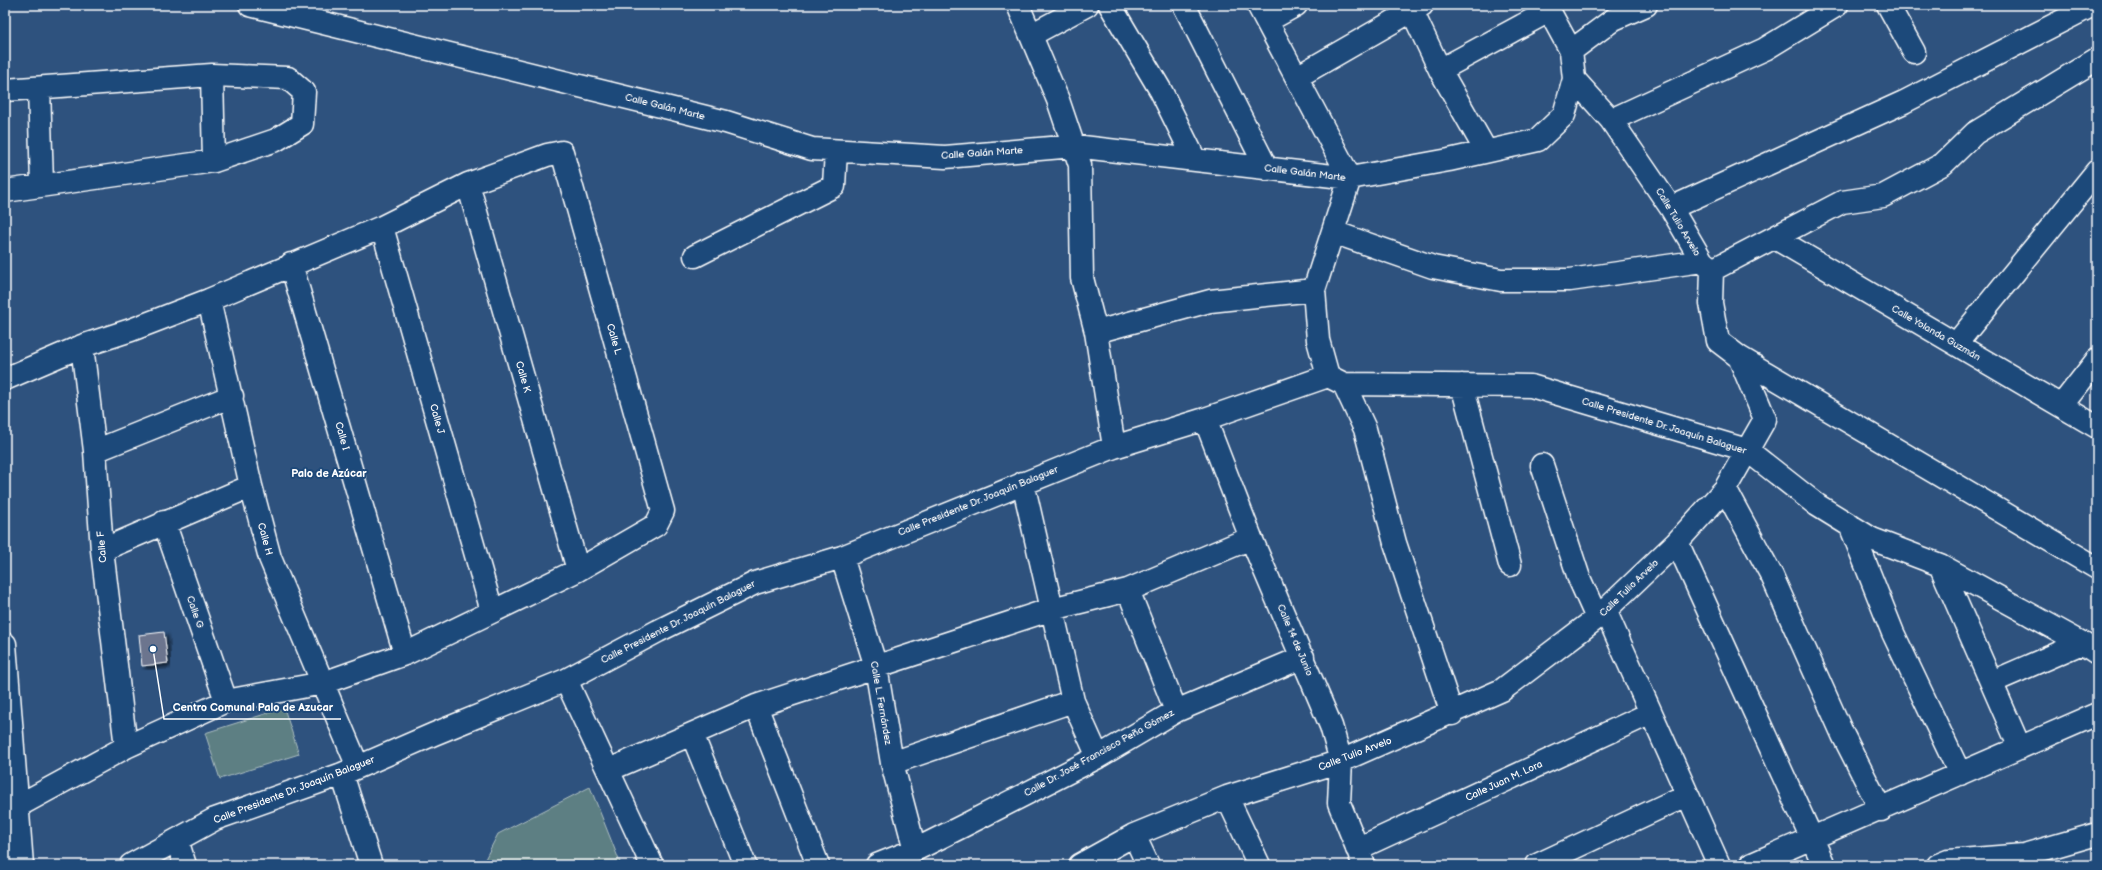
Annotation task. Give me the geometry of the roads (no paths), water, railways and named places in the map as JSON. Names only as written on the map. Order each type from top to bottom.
[{"type":"street","points":[[1018,5],[1058,100],[1080,165],[1082,278],[1096,332],[1114,447]]},
{"type":"street","points":[[1031,36],[1088,5]]},
{"type":"street","points":[[1110,5],[1161,91],[1196,160]]},
{"type":"street","points":[[1184,5],[1267,168]]},
{"type":"street","points":[[1296,5],[1262,13],[1350,178],[1314,290],[1318,340],[1336,380],[1365,430],[1395,543],[1452,714]]},
{"type":"street","points":[[1440,70],[1547,8],[1571,51],[1614,19],[1646,5]]},
{"type":"street","points":[[1611,120],[1765,48],[1837,5]]},
{"type":"street","points":[[1888,5],[1914,52]]},
{"type":"street","points":[[1671,208],[1904,102],[2064,12],[2093,5]]},
{"type":"street","name":"Calle Galán Marte","points":[[260,6],[726,122],[812,149],[945,157],[1074,146],[1350,178],[1449,160],[1538,140],[1564,115],[1574,78],[1571,51]]},
{"type":"street","points":[[1297,77],[1417,8],[1440,70],[1486,151]]},
{"type":"street","points":[[1333,232],[1433,267],[1501,280],[1570,280],[1707,265],[1775,238],[1842,202],[1883,196],[1943,164],[1975,133],[2097,59]]},
{"type":"street","points":[[212,75],[214,161]]},
{"type":"street","points":[[5,90],[212,75],[288,78],[304,92],[302,124],[276,140],[214,161],[42,184],[5,191]]},
{"type":"street","name":"Calle Tulio Arvelo","points":[[1574,78],[1611,120],[1671,208],[1707,265]]},
{"type":"street","points":[[39,88],[42,184]]},
{"type":"street","points":[[695,256],[834,186],[836,151]]},
{"type":"street","name":"Calle L","points":[[468,184],[547,155],[562,152],[663,511],[656,525],[578,570]]},
{"type":"street","points":[[1956,344],[2097,171]]},
{"type":"street","points":[[5,379],[82,346],[131,330],[209,300],[291,264],[382,227],[468,184]]},
{"type":"street","name":"Calle K","points":[[468,184],[578,570]]},
{"type":"street","name":"Calle J","points":[[382,227],[492,611]]},
{"type":"street","name":"Calle Yolanda Guzmán","points":[[1775,238],[2097,427]]},
{"type":"street","name":"Calle I","points":[[291,264],[405,654]]},
{"type":"street","points":[[1707,265],[1711,303],[1718,341],[1740,356],[2097,568]]},
{"type":"street","points":[[1096,332],[1210,301],[1314,290]]},
{"type":"street","name":"Calle H","points":[[209,300],[232,396],[251,486],[270,558],[322,683],[350,771],[371,865]]},
{"type":"street","name":"Calle F","points":[[82,346],[95,451],[102,550],[126,747]]},
{"type":"street","name":"Calle Tulio Arvelo","points":[[1080,865],[1134,835],[1227,797],[1341,761],[1452,714],[1502,690],[1601,614],[1677,542],[1725,489],[1765,419],[1740,356]]},
{"type":"street","points":[[2060,406],[2097,360]]},
{"type":"street","name":"Calle Presidente Dr. Joaquín Balaguer","points":[[131,865],[153,860],[177,840],[214,819],[350,771],[566,680],[658,631],[755,583],[842,557],[1114,447],[1336,380],[1531,386],[1747,450],[1817,506],[1872,539],[1940,565],[2090,648]]},
{"type":"street","points":[[1462,385],[1510,565]]},
{"type":"street","points":[[95,451],[232,396]]},
{"type":"street","name":"Calle 14 de Junio","points":[[1206,419],[1251,538],[1330,726],[1341,761],[1338,803],[1360,857]]},
{"type":"street","points":[[1542,465],[1579,578],[1601,614],[1651,713],[1719,865]]},
{"type":"street","points":[[1023,483],[1073,701],[1098,757]]},
{"type":"street","points":[[102,550],[164,522],[251,486]]},
{"type":"street","points":[[1725,489],[1772,576],[1843,735],[1881,810]]},
{"type":"street","name":"Calle G","points":[[164,522],[226,701]]},
{"type":"street","points":[[1850,526],[1893,633],[1960,774]]},
{"type":"street","points":[[609,770],[756,706],[1052,609],[1128,590],[1251,538]]},
{"type":"street","points":[[1677,542],[1824,865]]},
{"type":"street","name":"Calle L. Fernández","points":[[842,557],[876,667],[892,763],[915,850]]},
{"type":"street","points":[[1940,565],[2020,748]]},
{"type":"street","points":[[16,807],[126,747],[226,701],[322,683],[405,654],[578,570]]},
{"type":"street","points":[[1128,590],[1176,711]]},
{"type":"street","points":[[5,644],[16,807],[22,865]]},
{"type":"street","points":[[1992,682],[2090,648]]},
{"type":"street","name":"Calle Dr. José Francisco Peña Gómez","points":[[877,865],[915,850],[1098,757],[1176,711],[1302,657]]},
{"type":"street","points":[[566,680],[652,865]]},
{"type":"street","points":[[892,763],[1073,701]]},
{"type":"street","points":[[756,706],[818,865]]},
{"type":"street","name":"Calle Juan M. Lora","points":[[1360,857],[1651,713]]},
{"type":"street","points":[[1750,865],[1812,837],[1881,810],[2097,714]]},
{"type":"street","points":[[692,734],[745,865]]},
{"type":"street","points":[[1537,865],[1687,795]]},
{"type":"street","points":[[1227,797],[1259,865]]},
{"type":"street","points":[[1938,865],[1948,861],[2024,855],[2097,834]]},
{"type":"street","points":[[1134,835],[1148,865]]},
{"type":"street","points":[[177,840],[186,865]]},
{"type":"place","name":"Centro Comunal Palo de Azucar","points":[[153,649]]},
{"type":"district","name":"Palo de Azúcar","points":[[329,473]]}]
